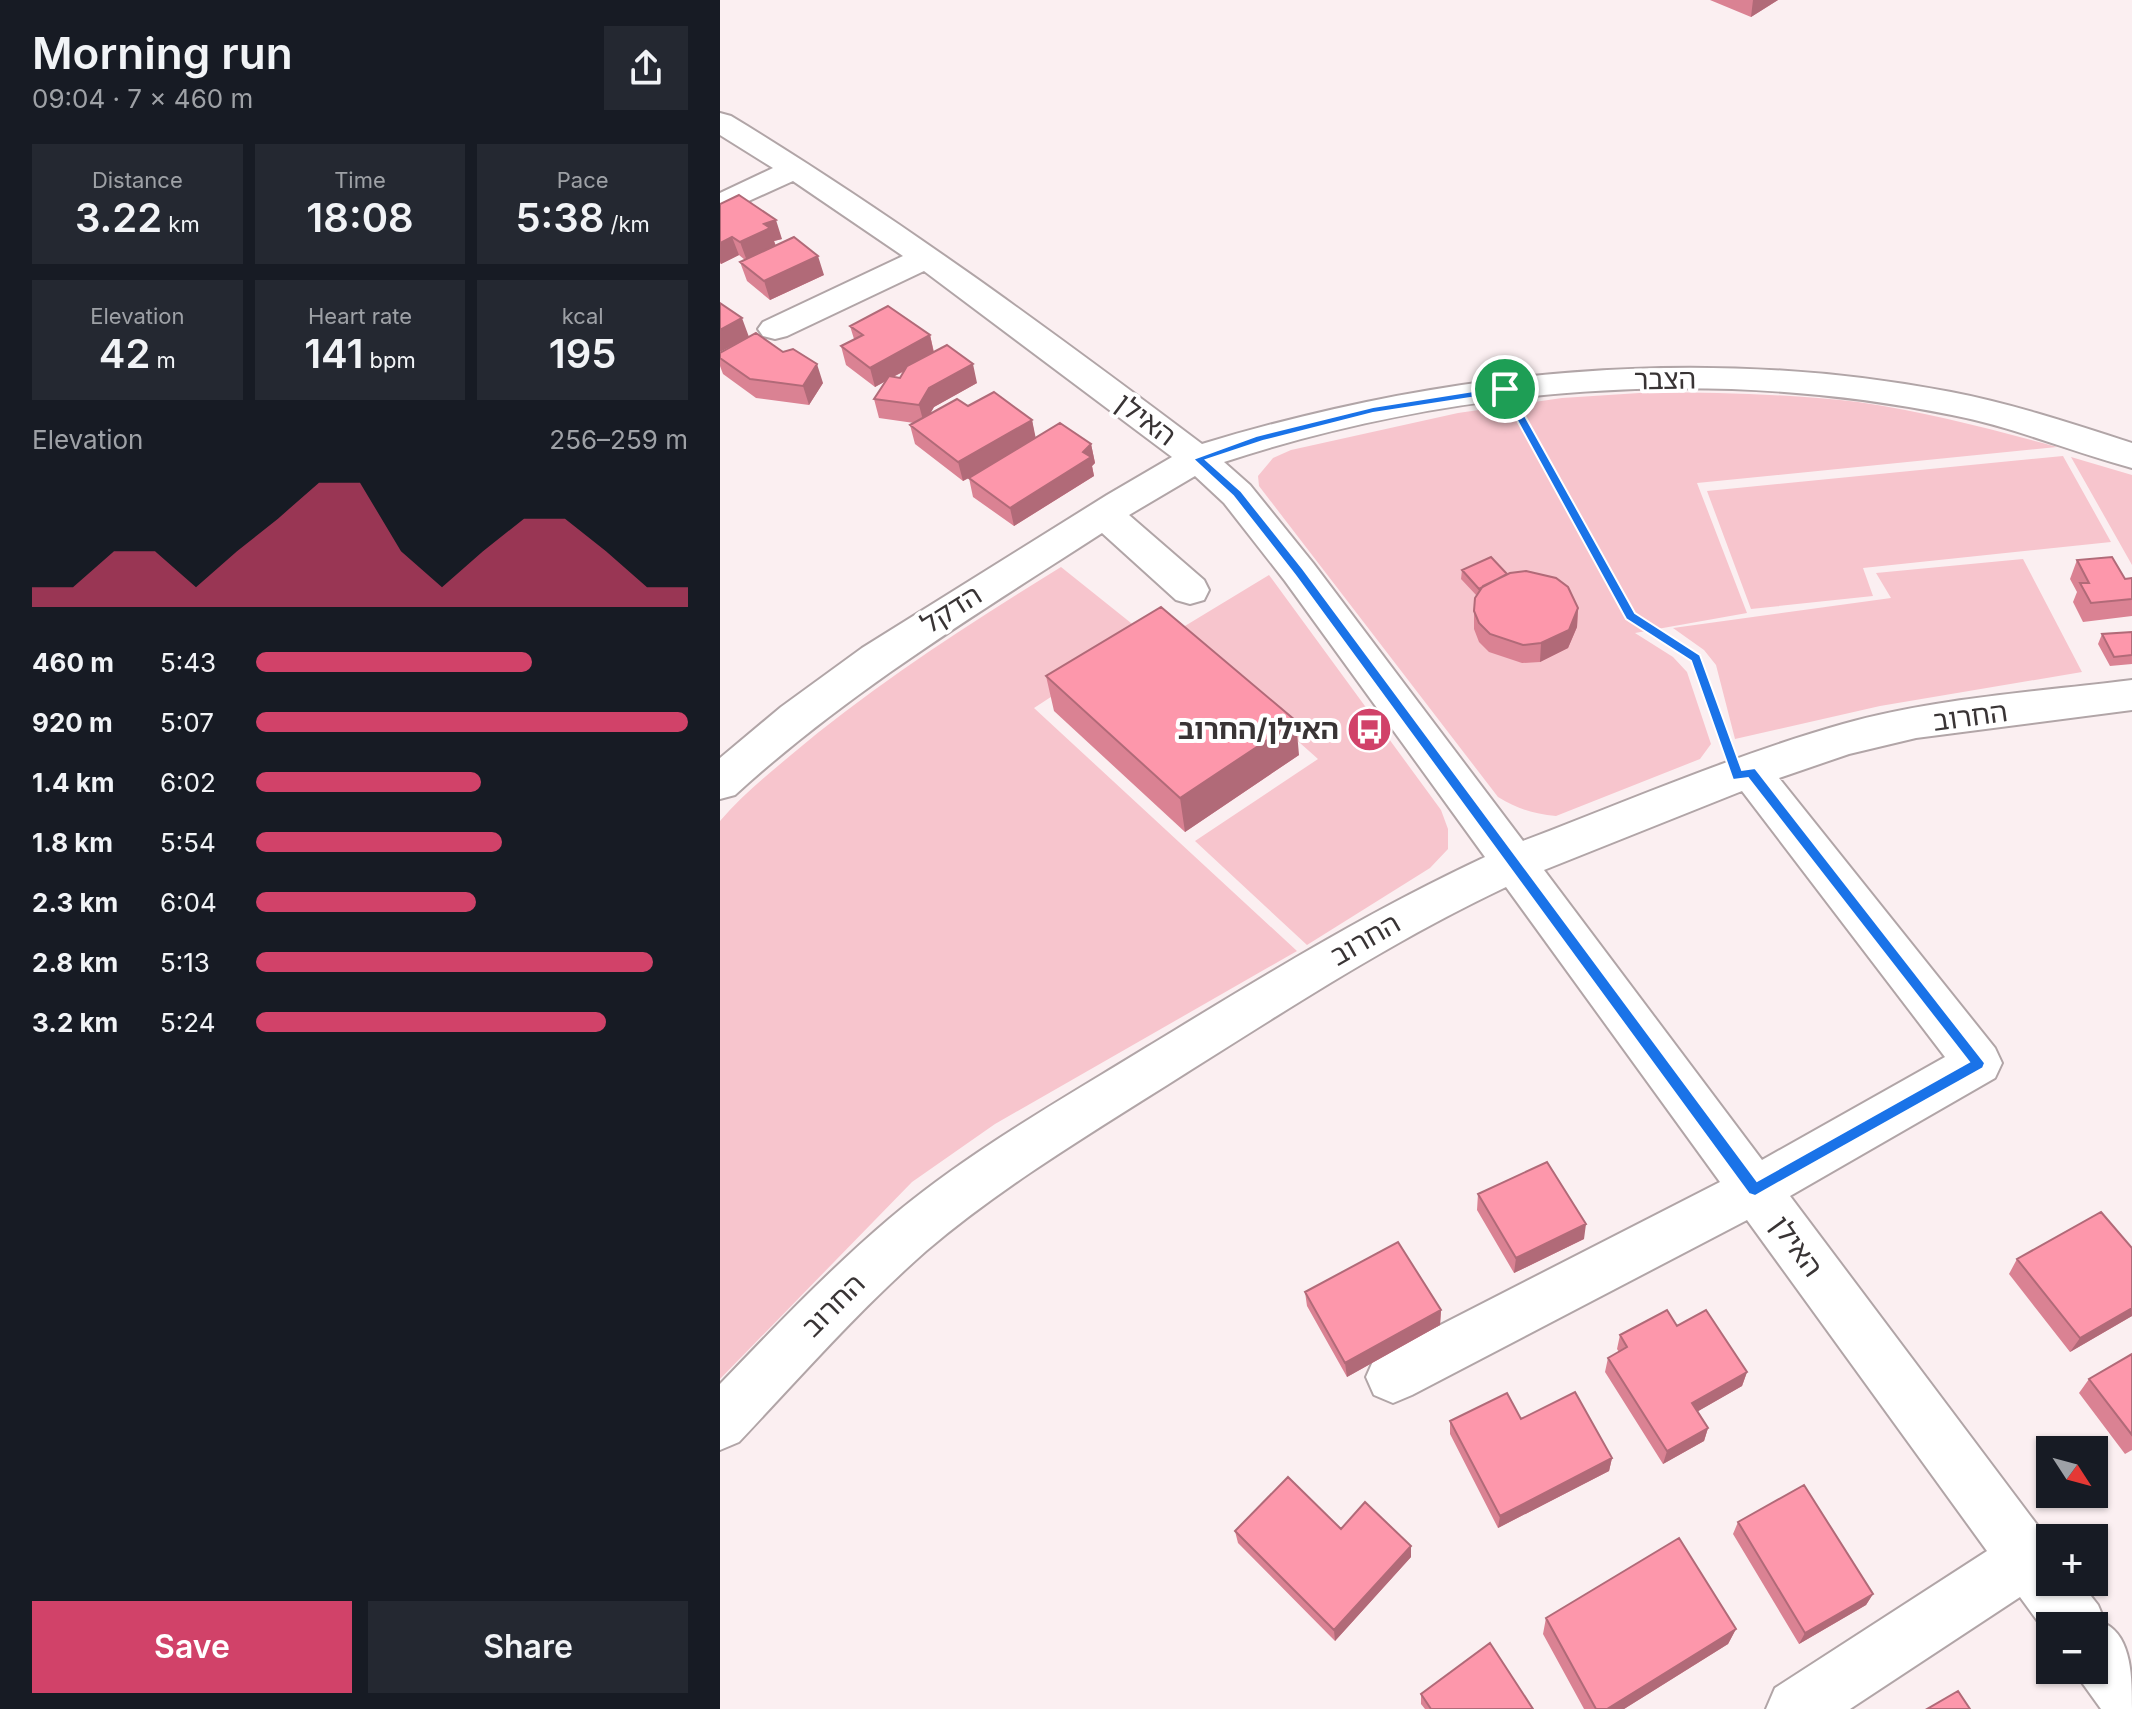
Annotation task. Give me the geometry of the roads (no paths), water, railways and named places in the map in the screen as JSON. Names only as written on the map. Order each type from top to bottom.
[{"type":"street","name":"האילן","points":[[720,122],[796,168],[927,257],[1198,459],[1237,494],[1277,543],[2067,1612]]},
{"type":"street","points":[[720,205],[796,168]]},
{"type":"street","points":[[775,329],[927,257]]},
{"type":"street","name":"הצבר","points":[[1198,459],[1260,439],[1373,410],[1547,383],[1682,378],[1839,384],[1974,407],[2036,422],[2132,456]]},
{"type":"street","name":"הדקל","points":[[720,783],[798,715],[911,634],[1198,459]]},
{"type":"street","points":[[1105,515],[1190,590]]},
{"type":"street","name":"החרוב","points":[[720,1423],[842,1294],[909,1234],[973,1184],[1041,1138],[1367,936],[1514,863],[1744,774],[1845,739],[1916,723],[2132,695]]},
{"type":"street","points":[[1393,1377],[1755,1190],[1978,1063],[1744,774]]},
{"type":"street","points":[[1796,1709],[2027,1559]]},
{"type":"street","points":[[2108,1668],[2132,1701]]},
{"type":"place","name":"האילן/החרוב","points":[[1370,729]]}]
